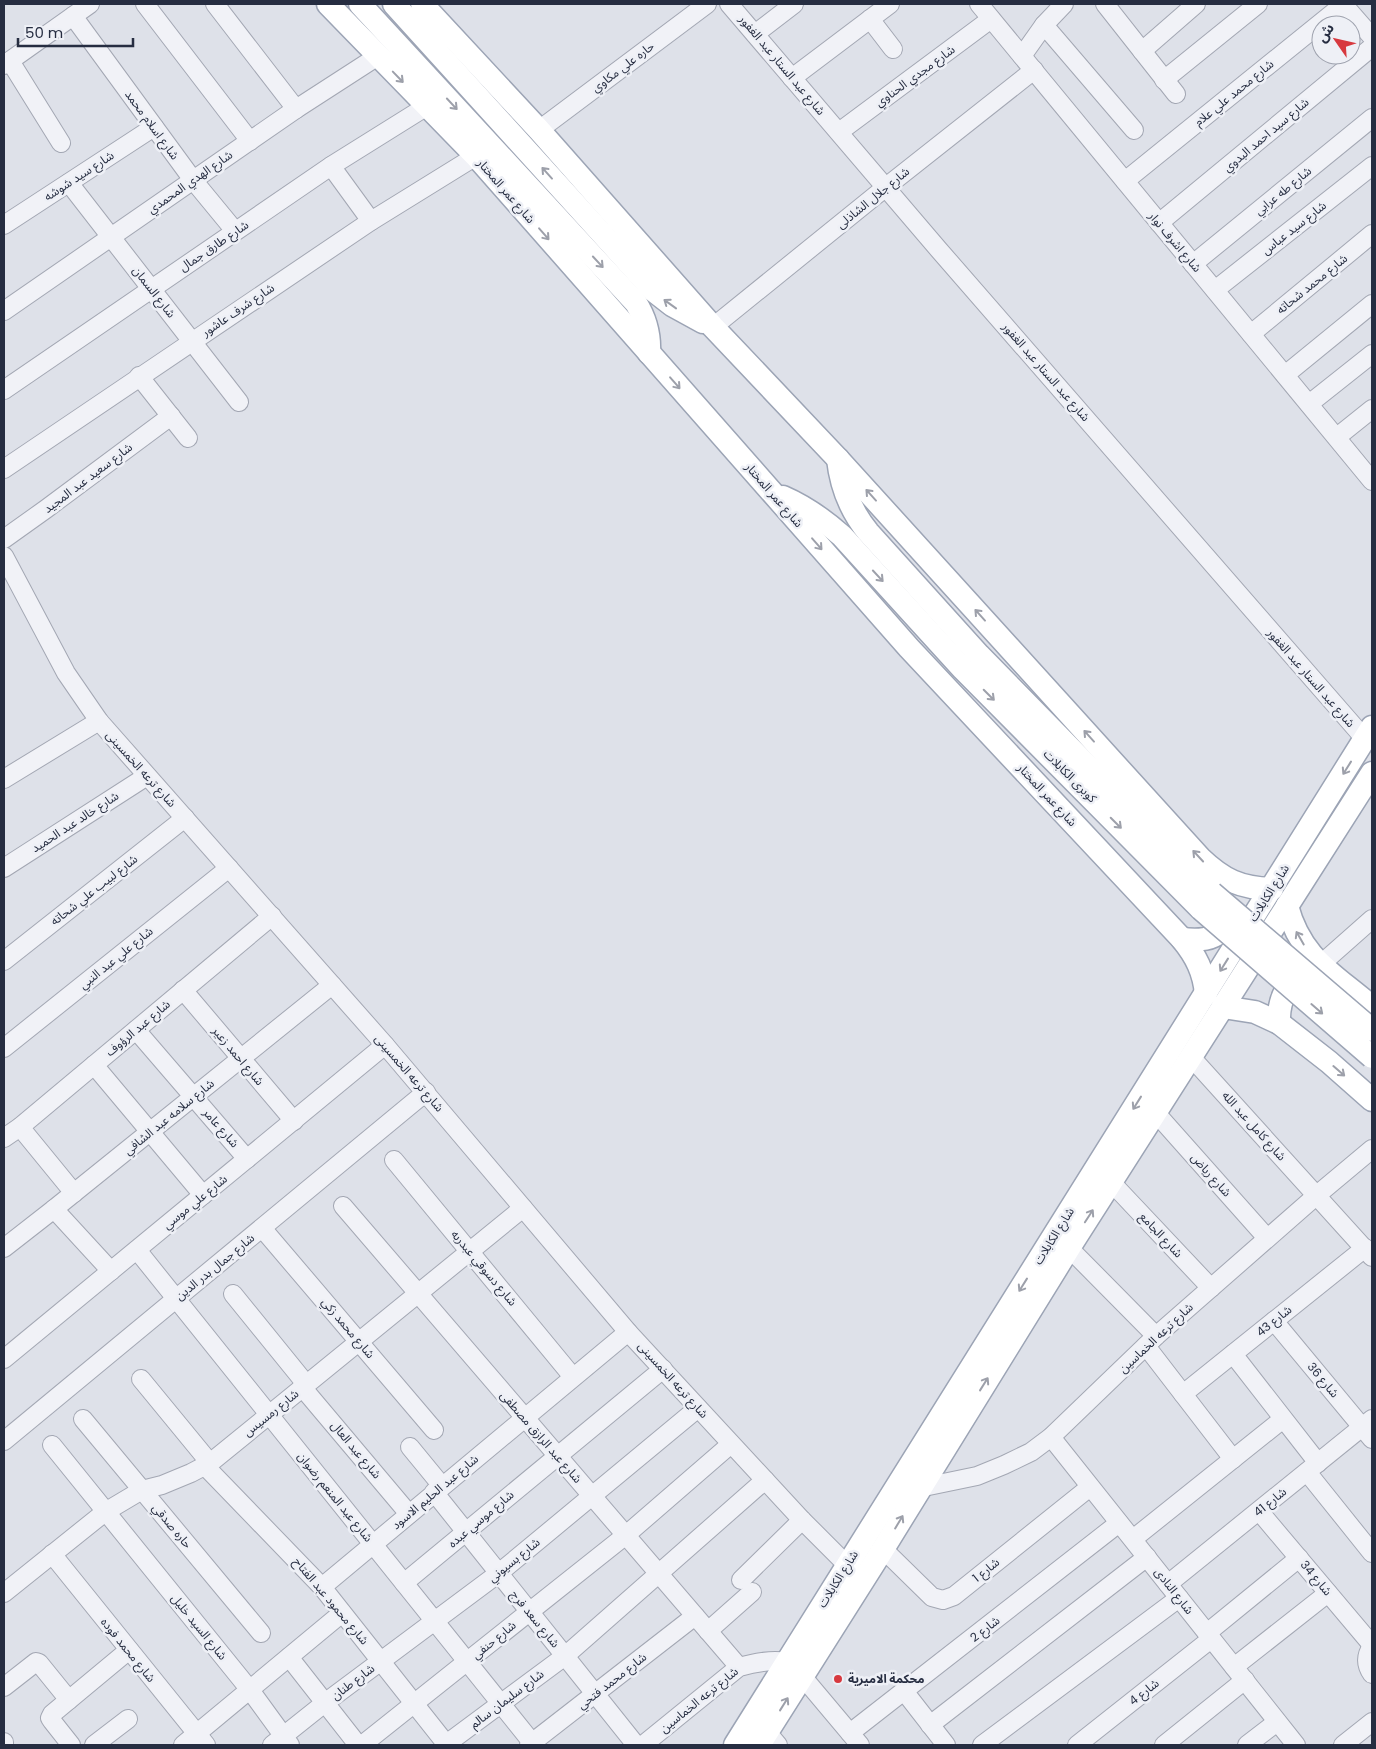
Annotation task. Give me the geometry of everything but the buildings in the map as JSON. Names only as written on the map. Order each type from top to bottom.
[{"type":"main road","name":"شارع عمر المختار","points":[[328,4],[476,156],[916,655],[1182,939],[1198,962],[1205,983],[1214,1000]]},
{"type":"main road","points":[[360,4],[636,303],[642,312],[647,326],[649,353]]},
{"type":"main road","points":[[394,4],[654,291],[692,318],[713,326]]},
{"type":"main road","points":[[422,4],[539,130],[713,326]]},
{"type":"main road","name":"كوبرى الكابلات","points":[[713,326],[838,459],[846,498],[868,532],[980,655],[1372,1057]]},
{"type":"main road","name":"كوبرى الكابلات","points":[[773,493],[798,504],[822,518],[842,536],[963,669],[1211,893],[1372,1030]]},
{"type":"main road","name":"شارع الكابلات","points":[[735,1745],[794,1669],[883,1548],[1069,1248],[1191,1057],[1214,1000],[1272,889],[1368,733]]},
{"type":"main road","name":"شارع الكابلات","points":[[768,1741],[794,1669],[847,1565],[1214,1000],[1287,906],[1372,773]]},
{"type":"main road","points":[[1211,893],[1245,886],[1272,889]]},
{"type":"main road","points":[[1182,939],[1199,941],[1215,936],[1227,924],[1232,907],[1230,890],[1211,893]]},
{"type":"main road","points":[[1287,906],[1300,940],[1309,953],[1320,966],[1372,1007]]},
{"type":"main road","points":[[1279,1023],[1280,1004],[1288,986],[1302,974],[1320,966]]},
{"type":"main road","points":[[1214,1000],[1255,1012],[1279,1023],[1329,1062],[1372,1100]]},
{"type":"street","points":[[61,143],[7,63],[90,4]]},
{"type":"street","points":[[146,4],[250,141]]},
{"type":"street","points":[[215,4],[296,109]]},
{"type":"street","name":"حاره علي مكاوي","points":[[539,130],[707,4]]},
{"type":"street","name":"شارع عبد الستار عبد الغفور","points":[[729,4],[886,187],[1368,733]]},
{"type":"street","points":[[755,34],[794,4]]},
{"type":"street","points":[[792,78],[890,4]]},
{"type":"street","name":"شارع اشرف نوار","points":[[978,4],[1309,404],[1370,474]]},
{"type":"street","points":[[1022,56],[1044,26],[1064,4]]},
{"type":"street","points":[[1105,4],[1176,94]]},
{"type":"street","points":[[1142,51],[1196,4]]},
{"type":"street","points":[[1164,80],[1258,4]]},
{"type":"street","points":[[1343,4],[1372,37]]},
{"type":"street","name":"شارع محمد علي علام","points":[[1125,181],[1343,4]]},
{"type":"street","name":"شارع اسلام محمد","points":[[73,16],[193,180],[235,232]]},
{"type":"street","points":[[870,19],[893,49]]},
{"type":"street","name":"شارع مجدي الحناوي","points":[[839,132],[991,19]]},
{"type":"street","points":[[1044,26],[1134,130]]},
{"type":"street","name":"شارع سيد احمد البدوي","points":[[1159,223],[1372,47]]},
{"type":"street","name":"شارع الهدي المحمدي","points":[[4,311],[296,109],[378,56]]},
{"type":"street","name":"شارع جلال الشاذلى","points":[[713,326],[1034,70]]},
{"type":"street","name":"شارع طارق جمال","points":[[4,390],[331,166],[427,106]]},
{"type":"street","name":"شارع طه عرابي","points":[[1193,264],[1372,118]]},
{"type":"street","name":"شارع سيد شوشه","points":[[4,225],[154,127]]},
{"type":"street","name":"شارع شرف عاشور","points":[[4,469],[371,221],[476,156]]},
{"type":"street","points":[[331,166],[371,221]]},
{"type":"street","name":"شارع سيد عباس","points":[[1215,290],[1372,166]]},
{"type":"street","name":"شارع السمان","points":[[69,183],[239,402]]},
{"type":"street","name":"شارع محمد شحاته","points":[[1251,334],[1372,234]]},
{"type":"street","points":[[1285,375],[1372,304]]},
{"type":"street","points":[[1309,404],[1372,354]]},
{"type":"street","points":[[139,376],[188,438]]},
{"type":"street","points":[[1337,437],[1372,409]]},
{"type":"street","name":"شارع سعيد عبد المجيد","points":[[4,539],[170,416]]},
{"type":"street","name":"شارع ترعه الخمسينى","points":[[4,556],[66,673],[99,722],[386,1045],[628,1332],[802,1520],[847,1565]]},
{"type":"street","points":[[4,779],[99,722]]},
{"type":"street","name":"شارع خالد عبد الحميد","points":[[4,868],[147,776]]},
{"type":"street","name":"شارع لبيب علي شحاته","points":[[4,961],[184,818]]},
{"type":"street","name":"شارع علي عبد النبي","points":[[4,1048],[229,868]]},
{"type":"street","name":"شارع عبد الرؤوف","points":[[4,1138],[272,916]]},
{"type":"street","points":[[1320,966],[1372,919]]},
{"type":"street","name":"شارع سلامه عبد الشافي","points":[[4,1248],[54,1210],[332,985]]},
{"type":"street","name":"شارع احمد زعير","points":[[183,990],[294,1121]]},
{"type":"street","name":"شارع عامر","points":[[136,1030],[247,1159]]},
{"type":"street","name":"شارع علي موسي","points":[[4,1359],[386,1045]]},
{"type":"street","name":"شارع كامل عبد الله","points":[[1191,1057],[1368,1252]]},
{"type":"street","points":[[94,1065],[203,1195]]},
{"type":"street","name":"شارع جمال بدر الدين","points":[[4,1441],[426,1092]]},
{"type":"street","name":"شارع رياض","points":[[1155,1112],[1267,1238]]},
{"type":"street","points":[[20,1126],[74,1193]]},
{"type":"street","name":"شارع ترعه الخماسين","points":[[919,1488],[976,1476],[1004,1466],[1031,1452],[1052,1437],[1151,1341],[1267,1238],[1372,1149]]},
{"type":"street","name":"شارع دسوقي عبدربه","points":[[394,1160],[573,1377]]},
{"type":"street","name":"شارع الجامع","points":[[1111,1182],[1211,1288]]},
{"type":"street","name":"شارع عبد الرازق مصطفى","points":[[344,1206],[739,1667]]},
{"type":"street","name":"شارع رمسيس","points":[[4,1593],[105,1512],[142,1490],[162,1484],[208,1464],[523,1208]]},
{"type":"street","points":[[54,1210],[111,1271]]},
{"type":"street","name":"شارع محمد زكي","points":[[262,1228],[434,1430]]},
{"type":"street","points":[[1069,1248],[1151,1341],[1184,1394],[1233,1459]]},
{"type":"street","name":"شارع عبد المنعم رضوان","points":[[137,1250],[467,1662],[531,1745]]},
{"type":"street","name":"شارع 43","points":[[1184,1394],[1274,1321],[1368,1252]]},
{"type":"street","name":"شارع عبد العال","points":[[233,1294],[304,1386],[409,1514]]},
{"type":"street","name":"شارع 36","points":[[1274,1321],[1369,1428]]},
{"type":"street","name":"شارع عبد الحليم الاسود","points":[[322,1587],[628,1332]]},
{"type":"street","points":[[1233,1354],[1284,1419],[1313,1467],[1372,1553]]},
{"type":"street","name":"شارع موسي عبده","points":[[404,1583],[663,1369]]},
{"type":"street","name":"شارع محمود عبد الفتاح","points":[[141,1379],[208,1464],[322,1587],[416,1704],[446,1745]]},
{"type":"street","name":"شارع بسيوني","points":[[434,1621],[499,1573],[698,1408]]},
{"type":"street","name":"حاره صدقي","points":[[83,1419],[262,1633]]},
{"type":"street","points":[[1133,1539],[1284,1419]]},
{"type":"street","name":"شارع 41","points":[[1168,1584],[1313,1467],[1369,1428]]},
{"type":"street","name":"شارع النادى","points":[[1052,1437],[1119,1524],[1133,1539],[1296,1745]]},
{"type":"street","name":"شارع حنفي","points":[[362,1745],[416,1704],[529,1611],[626,1535],[731,1444]]},
{"type":"street","name":"شارع السيد خليل","points":[[52,1445],[250,1690],[282,1742]]},
{"type":"street","name":"شارع سعد فرج","points":[[410,1447],[466,1532],[636,1745]]},
{"type":"street","name":"شارع سليمان سالم","points":[[446,1745],[565,1656],[765,1480]]},
{"type":"street","name":"شارع 1","points":[[883,1548],[932,1597],[943,1600],[954,1596],[1090,1487]]},
{"type":"street","name":"شارع 34","points":[[1259,1511],[1372,1645]]},
{"type":"street","points":[[708,1631],[802,1520]]},
{"type":"street","name":"شارع 2","points":[[855,1739],[904,1691],[1119,1524]]},
{"type":"street","name":"شارع محمد فوده","points":[[52,1554],[128,1650],[195,1742]]},
{"type":"street","points":[[930,1725],[1146,1557]]},
{"type":"street","name":"شارع 4","points":[[1077,1745],[1209,1636],[1299,1558]]},
{"type":"street","points":[[1164,1745],[1328,1593]]},
{"type":"street","points":[[982,1745],[1179,1598]]},
{"type":"street","points":[[195,1742],[250,1690],[342,1613]]},
{"type":"street","name":"شارع محمد فتحي","points":[[531,1745],[695,1616]]},
{"type":"street","name":"شارع طنان","points":[[282,1742],[326,1702],[434,1621]]},
{"type":"street","points":[[1372,1645],[1368,1652],[1367,1661],[1372,1674]]},
{"type":"street","points":[[66,1744],[50,1718],[52,1714],[128,1650]]},
{"type":"street","points":[[289,1657],[358,1745]]},
{"type":"street","name":"شارع ترعه الخماسين","points":[[643,1745],[739,1667],[752,1663],[776,1661],[794,1669]]},
{"type":"street","points":[[4,1687],[36,1662],[39,1663],[69,1700]]},
{"type":"street","points":[[794,1669],[855,1739]]},
{"type":"street","points":[[904,1691],[946,1745]]},
{"type":"street","points":[[94,1745],[128,1719]]},
{"type":"street","points":[[1248,1745],[1277,1722]]},
{"type":"street","points":[[1343,1745],[1372,1722]]},
{"type":"place","name":"محكمة الاميرية","points":[[838,1679]]}]
